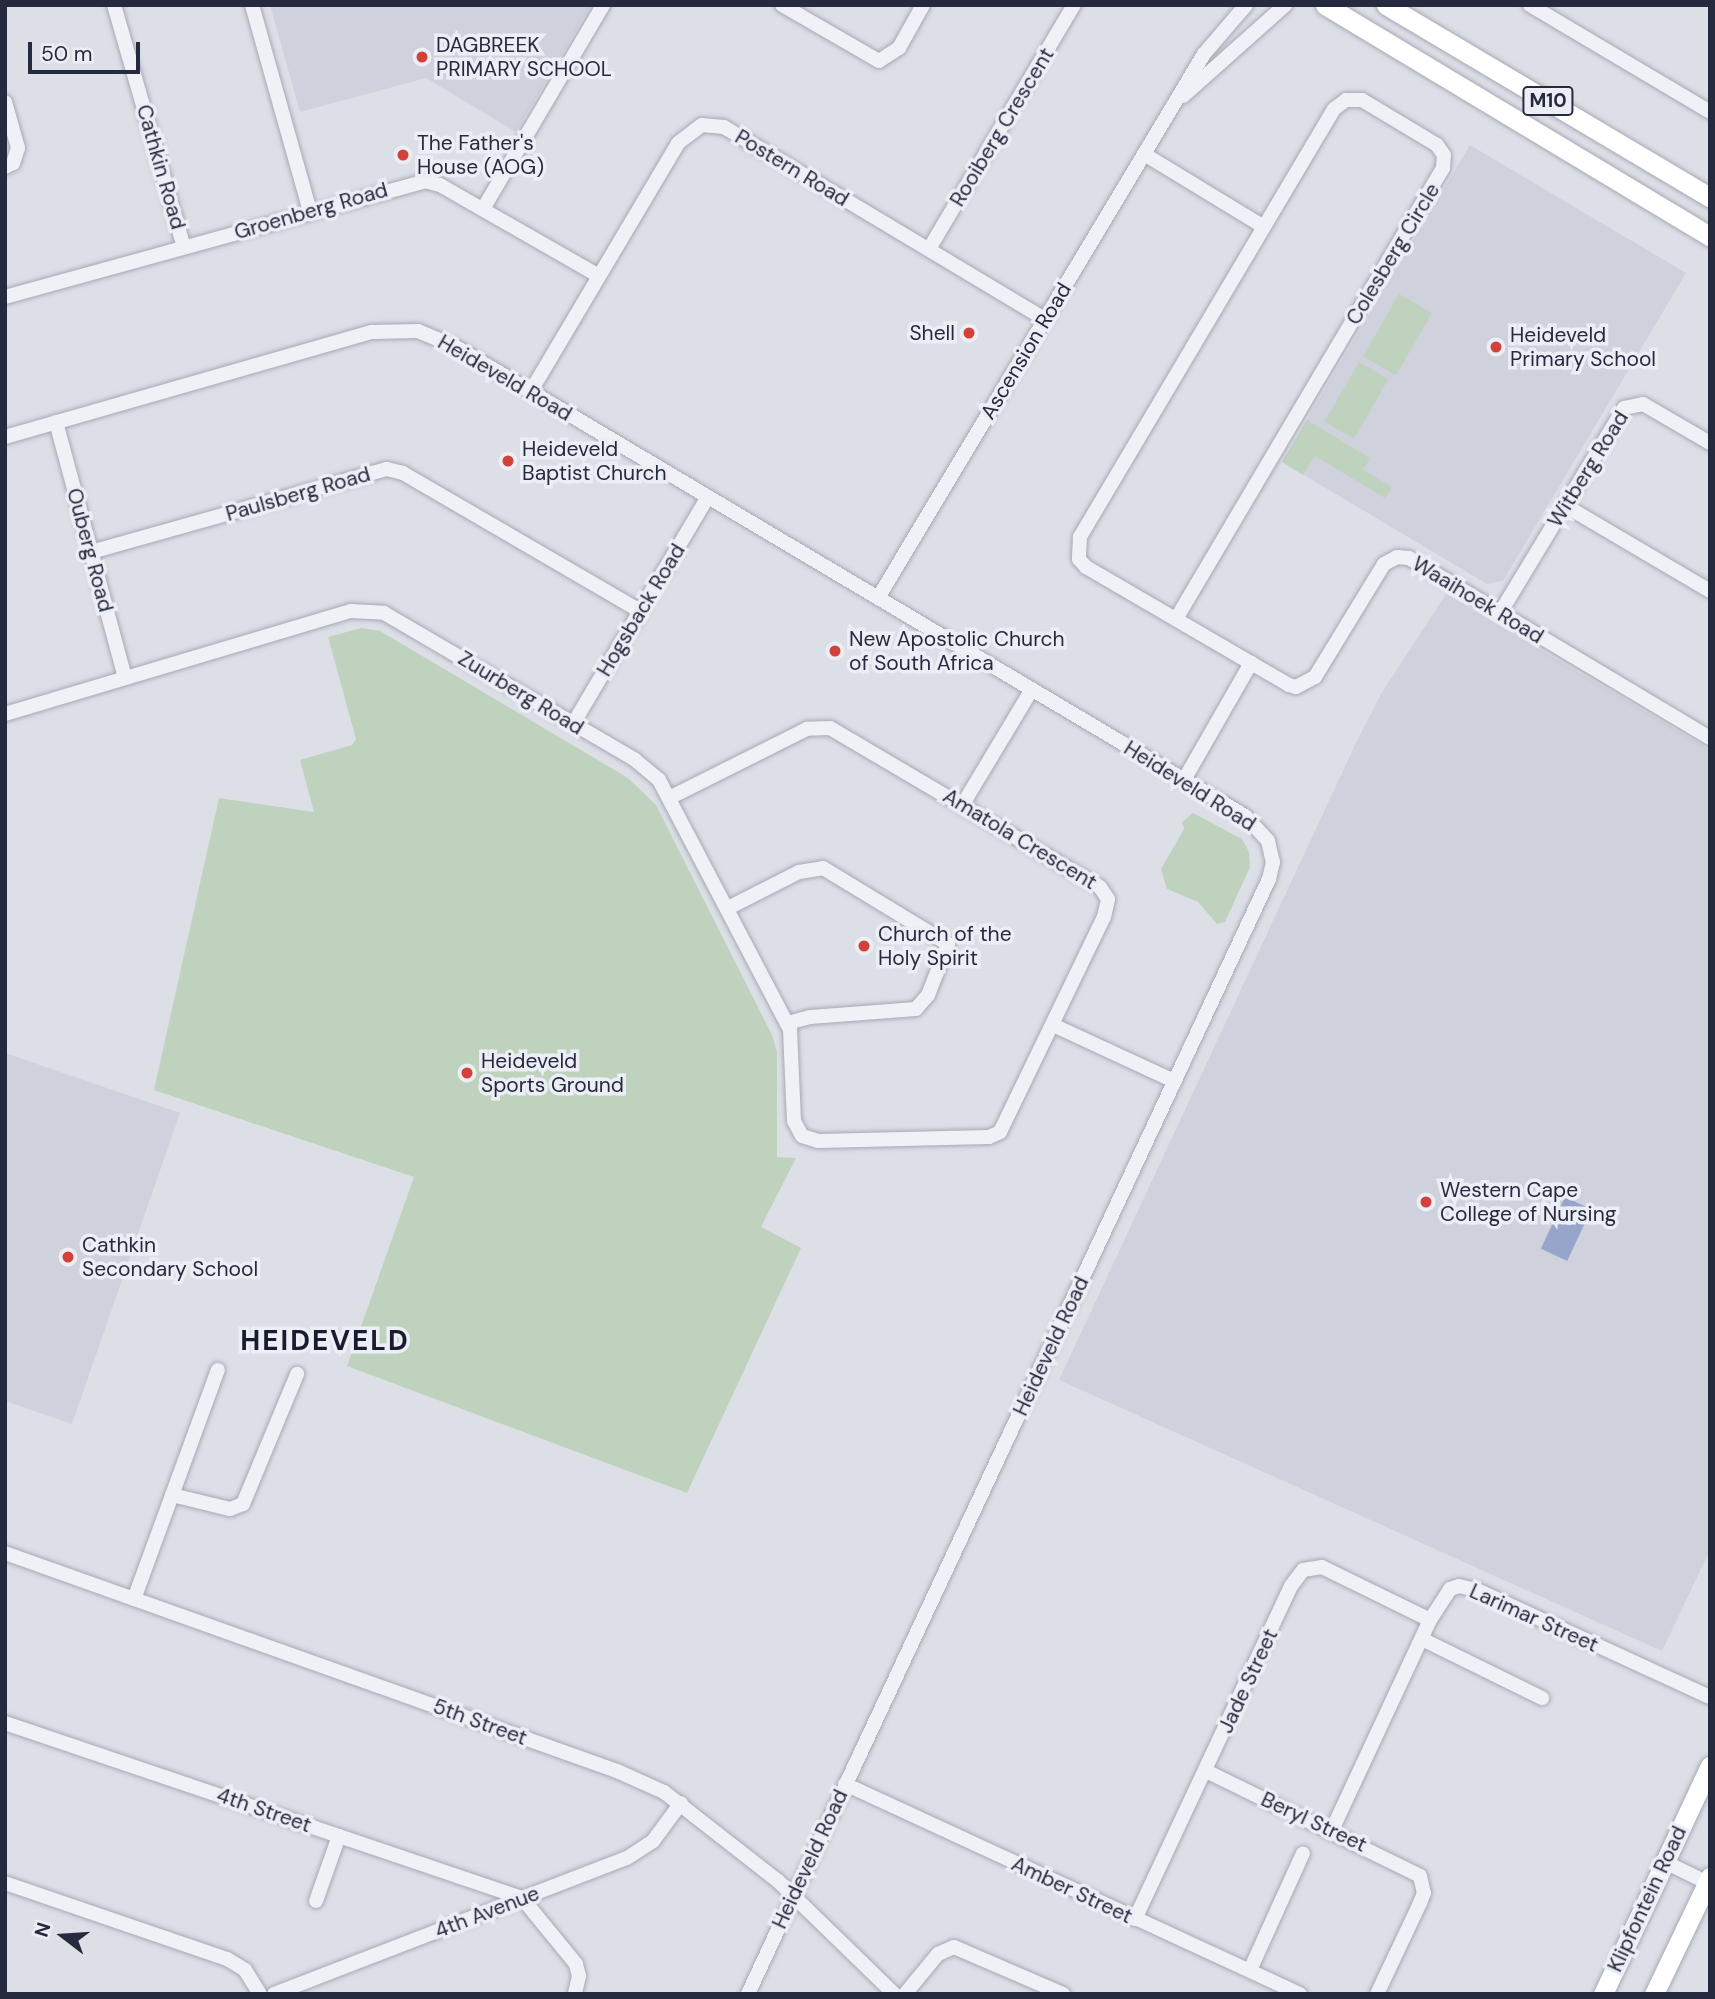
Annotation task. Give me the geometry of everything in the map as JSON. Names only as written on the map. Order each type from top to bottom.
[{"type":"main road","name":"M10","points":[[1325,5],[1710,236]]},
{"type":"main road","name":"M10","points":[[1386,5],[1710,197]]},
{"type":"main road","name":"Klipfontein Road","points":[[1603,1994],[1710,1766]]},
{"type":"main road","points":[[1654,1994],[1709,1881]]},
{"type":"street","name":"Cathkin Road","points":[[114,5],[184,247]]},
{"type":"street","points":[[253,5],[310,211]]},
{"type":"street","points":[[483,209],[603,5]]},
{"type":"street","points":[[782,5],[880,61],[899,48],[923,5]]},
{"type":"street","name":"Rooiberg Crescent","points":[[929,249],[1074,5]]},
{"type":"street","name":"Ascension Road","points":[[878,598],[1204,54],[1246,5]]},
{"type":"street","name":"Ascension Road","points":[[1174,104],[1285,5]]},
{"type":"street","points":[[1530,5],[1710,111]]},
{"type":"street","name":"Colesberg Circle","points":[[1077,554],[1080,537],[1334,108],[1346,100],[1367,102],[1434,142],[1444,155],[1441,172],[1175,619]]},
{"type":"street","points":[[5,102],[18,148],[13,163],[5,167]]},
{"type":"street","name":"Postern Road","points":[[531,391],[682,136],[709,124],[724,127],[1045,319]]},
{"type":"street","points":[[1144,154],[1264,227]]},
{"type":"street","name":"Groenberg Road","points":[[5,298],[425,181],[440,185],[599,276]]},
{"type":"street","name":"Heideveld Road","points":[[5,437],[389,329],[438,338],[1184,780],[1257,827],[1268,841],[1273,862],[1174,1082],[748,1994]]},
{"type":"street","name":"Witberg Road","points":[[1500,613],[1618,414],[1630,404],[1650,407],[1710,443]]},
{"type":"street","name":"Ouberg Road","points":[[56,422],[125,677]]},
{"type":"street","name":"Paulsberg Road","points":[[91,552],[387,469],[403,473],[640,611]]},
{"type":"street","name":"Hogsback Road","points":[[573,723],[708,497]]},
{"type":"street","points":[[1564,505],[1710,591]]},
{"type":"street","name":"Waaihoek Road","points":[[1077,554],[1086,567],[1292,687],[1308,684],[1381,568],[1397,557],[1409,558],[1710,738]]},
{"type":"street","name":"Zuurberg Road","points":[[5,715],[351,611],[375,609],[634,759],[659,780],[787,1023],[794,1058],[794,1121],[802,1136]]},
{"type":"street","points":[[1184,780],[1251,663]]},
{"type":"street","points":[[963,804],[1032,689]]},
{"type":"street","name":"Amatola Crescent","points":[[669,798],[820,727],[841,732],[1096,884],[1107,895],[1104,917],[1010,1118],[995,1135],[818,1141],[802,1136]]},
{"type":"street","points":[[728,908],[799,872],[823,868],[947,941],[947,955],[928,995],[916,1009],[810,1017],[787,1023]]},
{"type":"street","points":[[1053,1025],[1174,1082]]},
{"type":"street","points":[[134,1599],[218,1370]]},
{"type":"street","points":[[172,1495],[230,1510],[243,1504],[297,1374]]},
{"type":"street","name":"5th Street","points":[[5,1553],[617,1771],[681,1803],[794,1895],[894,1994]]},
{"type":"street","name":"Jade Street","points":[[1135,1919],[1292,1586],[1303,1570],[1322,1567],[1430,1620]]},
{"type":"street","name":"Larimar Street","points":[[1332,1830],[1430,1620],[1450,1589],[1468,1587],[1710,1697]]},
{"type":"street","points":[[1422,1639],[1542,1698]]},
{"type":"street","name":"4th Street","points":[[5,1723],[523,1898]]},
{"type":"street","name":"Beryl Street","points":[[1206,1771],[1332,1830],[1420,1876],[1420,1903],[1377,1994]]},
{"type":"street","name":"Amber Street","points":[[845,1784],[1300,1994]]},
{"type":"street","name":"4th Avenue","points":[[274,1994],[643,1850],[681,1803]]},
{"type":"street","points":[[316,1901],[339,1836]]},
{"type":"street","points":[[1250,1970],[1303,1853]]},
{"type":"street","points":[[1665,1862],[1709,1881]]},
{"type":"street","points":[[5,1883],[227,1959],[245,1970],[260,1994]]},
{"type":"street","points":[[523,1898],[576,1964],[575,1994]]},
{"type":"street","points":[[905,1994],[938,1954],[954,1947],[1063,1994]]},
{"type":"shaded area","name":"DAGBREEK PRIMARY SCHOOL","points":[[270,5],[591,5],[516,132],[426,78],[300,112]]},
{"type":"shaded area","name":"Heideveld Primary School","points":[[1470,145],[1686,273],[1503,581],[1487,584],[1282,462]]},
{"type":"shaded area","name":"Western Cape College of Nursing","points":[[1446,594],[1710,750],[1710,1550],[1662,1651],[1059,1380],[1355,745],[1381,694]]},
{"type":"shaded area","name":"Cathkin Secondary School","points":[[5,1053],[180,1113],[72,1424],[5,1401]]},
{"type":"green space","points":[[1399,294],[1432,313],[1396,375],[1363,356]]},
{"type":"green space","points":[[1359,362],[1388,379],[1354,439],[1324,422]]},
{"type":"green space","points":[[1307,420],[1370,458],[1363,470],[1392,487],[1385,498],[1315,456],[1303,475],[1282,462]]},
{"type":"green space","name":"Heideveld Sports Ground","points":[[361,628],[380,631],[628,778],[656,805],[772,1035],[777,1052],[777,1157],[796,1158],[761,1227],[801,1248],[687,1493],[347,1366],[414,1177],[154,1090],[219,798],[314,812],[300,760],[352,745],[356,739],[328,637]]},
{"type":"green space","points":[[1193,813],[1242,839],[1249,852],[1250,867],[1225,922],[1217,924],[1198,902],[1167,889],[1161,869],[1184,829],[1182,822]]},
{"type":"water","points":[[1565,1197],[1591,1209],[1567,1261],[1541,1249]]},
{"type":"place","name":"DAGBREEK PRIMARY SCHOOL","points":[[422,57]]},
{"type":"place","name":"The Father's House (AOG)","points":[[403,155]]},
{"type":"place","name":"Shell","points":[[969,333]]},
{"type":"place","name":"Heideveld Primary School","points":[[1496,347]]},
{"type":"place","name":"Heideveld Baptist Church","points":[[508,461]]},
{"type":"place","name":"New Apostolic Church of South Africa","points":[[835,651]]},
{"type":"place","name":"Church of the Holy Spirit","points":[[864,946]]},
{"type":"place","name":"Heideveld Sports Ground","points":[[467,1073]]},
{"type":"place","name":"Western Cape College of Nursing","points":[[1426,1202]]},
{"type":"place","name":"Cathkin Secondary School","points":[[68,1257]]},
{"type":"district","name":"HEIDEVELD","points":[[325,1341]]}]
